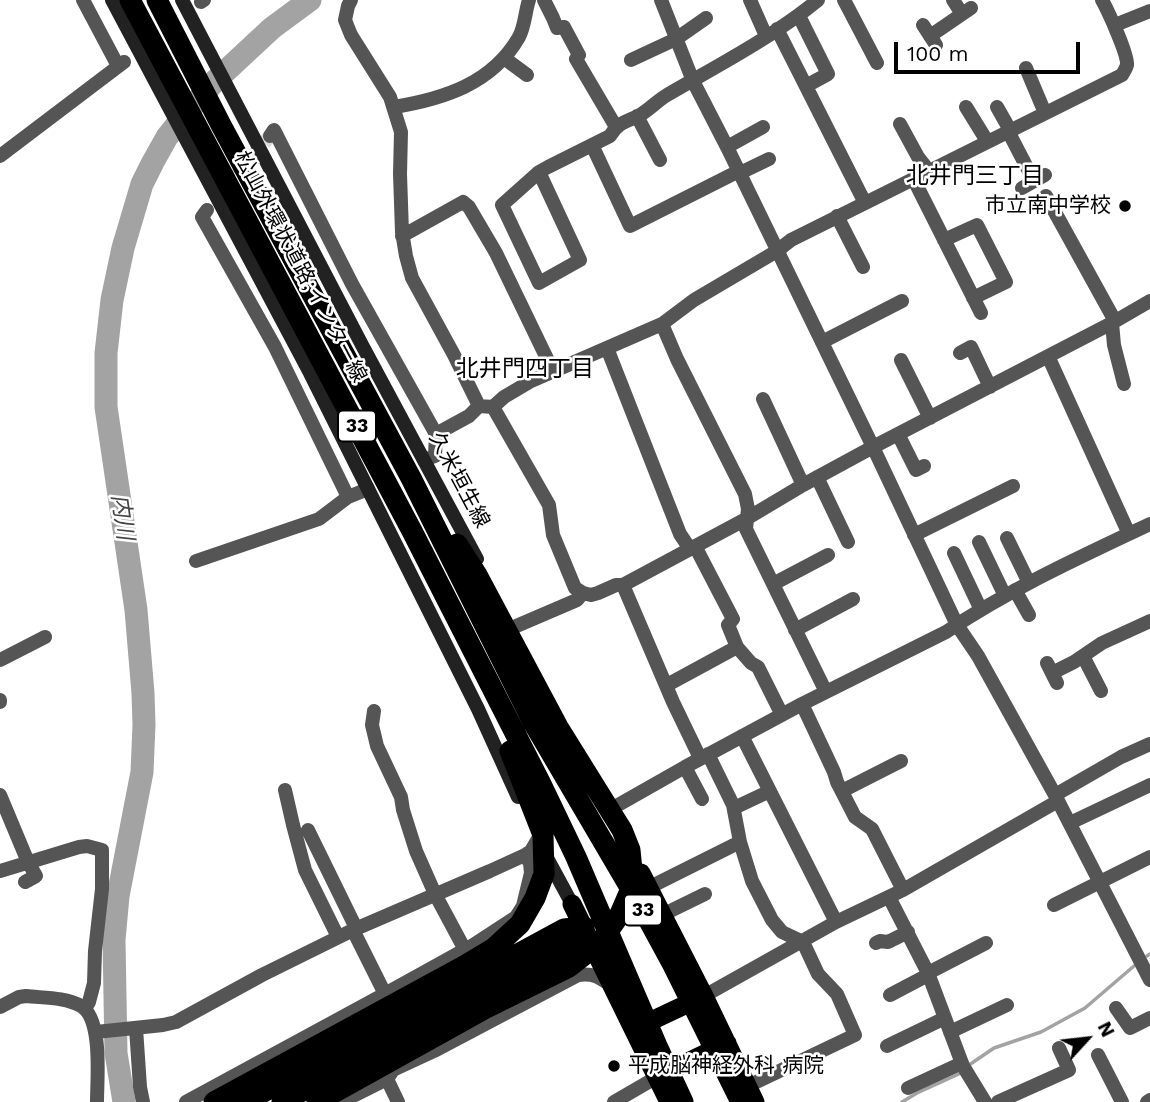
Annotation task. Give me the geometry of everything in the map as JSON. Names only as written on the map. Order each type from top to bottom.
[{"type":"highway","name":"松山外環状道路;インター線","points":[[130,0],[412,531],[541,784],[576,857],[683,1102]]},
{"type":"highway","name":"松山外環状道路;インター線","points":[[158,0],[234,150],[411,478],[534,724],[642,908],[748,1097]]},
{"type":"highway","points":[[317,1102],[486,1008],[569,967],[601,942],[620,914],[629,891],[632,870],[630,850],[622,830],[558,727],[477,575],[411,478]]},
{"type":"highway","points":[[217,1093],[494,947],[520,924],[542,882],[543,835],[539,824],[512,755],[454,632],[412,531]]},
{"type":"highway","points":[[245,1102],[572,945],[584,927],[644,881]]},
{"type":"highway","name":"33","points":[[644,881],[727,1043],[748,1097]]},
{"type":"highway","points":[[572,904],[669,1102]]},
{"type":"highway","points":[[633,1030],[704,996]]},
{"type":"highway","points":[[282,1102],[397,1029]]},
{"type":"highway","points":[[657,1077],[727,1043]]},
{"type":"main road","points":[[112,0],[310,373],[572,904]]},
{"type":"main road","name":"久米垣生線","points":[[182,0],[362,345],[611,809],[644,881]]},
{"type":"main road","points":[[368,489],[424,460]]},
{"type":"main road","points":[[485,725],[548,691]]},
{"type":"street","points":[[0,156],[121,64],[83,0]]},
{"type":"street","points":[[351,0],[345,20],[351,35],[385,89],[394,107],[401,132],[402,236],[412,278],[454,355],[549,505],[553,535],[572,582],[583,593],[591,595],[623,585],[746,519],[817,477],[1150,301]]},
{"type":"street","points":[[394,107],[448,95],[470,85],[504,58],[520,35],[529,0]]},
{"type":"street","points":[[544,0],[556,28],[564,27],[579,55],[572,60],[616,127]]},
{"type":"street","points":[[661,0],[693,81],[873,447],[957,625],[978,656],[1057,798],[1150,979]]},
{"type":"street","points":[[750,0],[806,86],[865,203]]},
{"type":"street","points":[[539,172],[580,260],[539,283],[502,205],[539,172],[610,135],[616,127],[799,16],[818,0]]},
{"type":"street","points":[[844,0],[877,62]]},
{"type":"street","points":[[930,35],[966,11],[953,0]]},
{"type":"street","points":[[436,434],[553,371],[662,324],[694,300],[791,240],[1122,75],[1127,61],[1115,25],[1102,0]]},
{"type":"street","points":[[1115,25],[1150,10]]},
{"type":"street","points":[[799,16],[828,74],[806,86]]},
{"type":"street","points":[[631,60],[676,38],[706,18]]},
{"type":"street","points":[[504,58],[527,75]]},
{"type":"street","points":[[1026,68],[1045,113]]},
{"type":"street","points":[[966,107],[988,141]]},
{"type":"street","points":[[997,107],[1034,181]]},
{"type":"street","points":[[637,116],[660,160]]},
{"type":"street","points":[[900,124],[929,171]]},
{"type":"street","points":[[727,147],[764,127]]},
{"type":"street","points":[[270,136],[274,130],[352,284],[436,434],[435,456],[424,460]]},
{"type":"street","points":[[592,145],[631,226],[769,159]]},
{"type":"street","points":[[914,178],[981,313]]},
{"type":"street","points":[[1046,196],[1062,212],[1090,263],[1114,322],[1114,345],[1126,375]]},
{"type":"street","points":[[402,236],[463,202],[469,207],[496,253],[553,371]]},
{"type":"street","points":[[207,211],[202,217],[275,347],[348,497]]},
{"type":"street","points":[[837,216],[863,267]]},
{"type":"street","points":[[944,240],[976,225],[1006,282],[974,298]]},
{"type":"street","points":[[822,342],[902,301]]},
{"type":"street","points":[[662,324],[745,494],[748,509],[746,529],[826,692]]},
{"type":"street","points":[[960,353],[971,347],[990,387]]},
{"type":"street","points":[[607,348],[680,534],[693,548],[733,620],[728,625],[737,647],[758,667],[782,715]]},
{"type":"street","points":[[1048,356],[1129,534]]},
{"type":"street","points":[[901,360],[930,418]]},
{"type":"street","points":[[762,399],[765,419],[803,485]]},
{"type":"street","points":[[898,434],[916,470],[924,466]]},
{"type":"street","points":[[817,477],[848,542]]},
{"type":"street","points":[[914,535],[989,489],[1013,485]]},
{"type":"street","points":[[196,561],[319,519],[348,497],[368,489]]},
{"type":"street","points":[[611,809],[802,704],[946,632],[1010,593],[1150,524]]},
{"type":"street","points":[[1007,538],[1029,583]]},
{"type":"street","points":[[979,542],[1010,593],[1029,615]]},
{"type":"street","points":[[954,553],[981,610]]},
{"type":"street","points":[[773,584],[828,555]]},
{"type":"street","points":[[623,585],[667,685],[734,808],[740,842],[752,881],[772,920],[782,932],[803,942],[818,974],[837,994],[855,1035],[748,1097]]},
{"type":"street","points":[[514,627],[577,600],[583,593]]},
{"type":"street","points":[[795,630],[853,599]]},
{"type":"street","points":[[1052,673],[1102,643],[1150,621]]},
{"type":"street","points":[[0,660],[45,637]]},
{"type":"street","points":[[667,685],[737,647]]},
{"type":"street","points":[[1083,656],[1101,691]]},
{"type":"street","points":[[802,704],[855,817],[872,829],[903,890]]},
{"type":"street","points":[[374,711],[372,726],[377,746],[401,797],[416,851],[465,950]]},
{"type":"street","points":[[742,736],[836,922]]},
{"type":"street","points":[[704,996],[836,922],[903,890],[1121,757],[1150,744]]},
{"type":"street","points":[[842,791],[901,761]]},
{"type":"street","points":[[685,766],[702,799]]},
{"type":"street","points":[[1070,823],[1150,785]]},
{"type":"street","points":[[285,790],[305,870],[338,937]]},
{"type":"street","points":[[734,808],[770,791]]},
{"type":"street","points":[[0,795],[36,876],[24,882]]},
{"type":"street","points":[[308,830],[385,994],[390,1074],[398,1102]]},
{"type":"street","points":[[99,1032],[163,1025],[187,1017],[262,975],[354,929],[526,855],[538,839]]},
{"type":"street","points":[[644,881],[740,842]]},
{"type":"street","points":[[0,871],[79,847],[102,850],[102,890],[93,993],[85,1009]]},
{"type":"street","points":[[186,1102],[217,1093],[494,932],[520,913],[531,873],[526,855]]},
{"type":"street","points":[[1054,905],[1150,857]]},
{"type":"street","points":[[662,915],[705,894]]},
{"type":"street","points":[[889,897],[928,974],[962,1063],[985,1102]]},
{"type":"street","points":[[876,943],[888,942],[908,932]]},
{"type":"street","points":[[890,995],[986,943]]},
{"type":"street","points":[[341,1102],[578,975],[599,977],[614,987]]},
{"type":"street","points":[[0,1007],[26,996],[73,1002],[85,1009],[99,1032],[97,1102]]},
{"type":"street","points":[[950,1032],[1007,1005]]},
{"type":"street","points":[[1116,1007],[1130,1028],[1150,1018]]},
{"type":"street","points":[[887,1046],[944,1018]]},
{"type":"street","points":[[133,1028],[143,1102]]},
{"type":"street","points":[[998,1102],[1069,1070],[1059,1048]]},
{"type":"street","points":[[1098,1055],[1122,1102]]},
{"type":"street","points":[[908,1088],[962,1063]]},
{"type":"street","points":[[614,1102],[657,1077]]},
{"type":"street","points":[[217,1093],[229,1102]]},
{"type":"waterway","name":"内川","points":[[124,1102],[116,1053],[114,940],[118,896],[142,772],[144,725],[136,610],[106,407],[106,353],[112,300],[123,248],[142,184],[167,137],[215,81],[272,28],[310,0]]},
{"type":"waterway","points":[[969,1065],[994,1048],[1041,1032],[1085,1008],[1134,966]]},
{"type":"waterway","points":[[902,1102],[961,1073]]},
{"type":"tunnel","points":[[223,191],[270,136]]},
{"type":"place","name":"市立南中学校","points":[[1125,206]]},
{"type":"place","name":"平成脳神経外科 病院","points":[[614,1066]]},
{"type":"district","name":"北井門三丁目","points":[[975,176]]},
{"type":"district","name":"北井門四丁目","points":[[525,369]]}]
